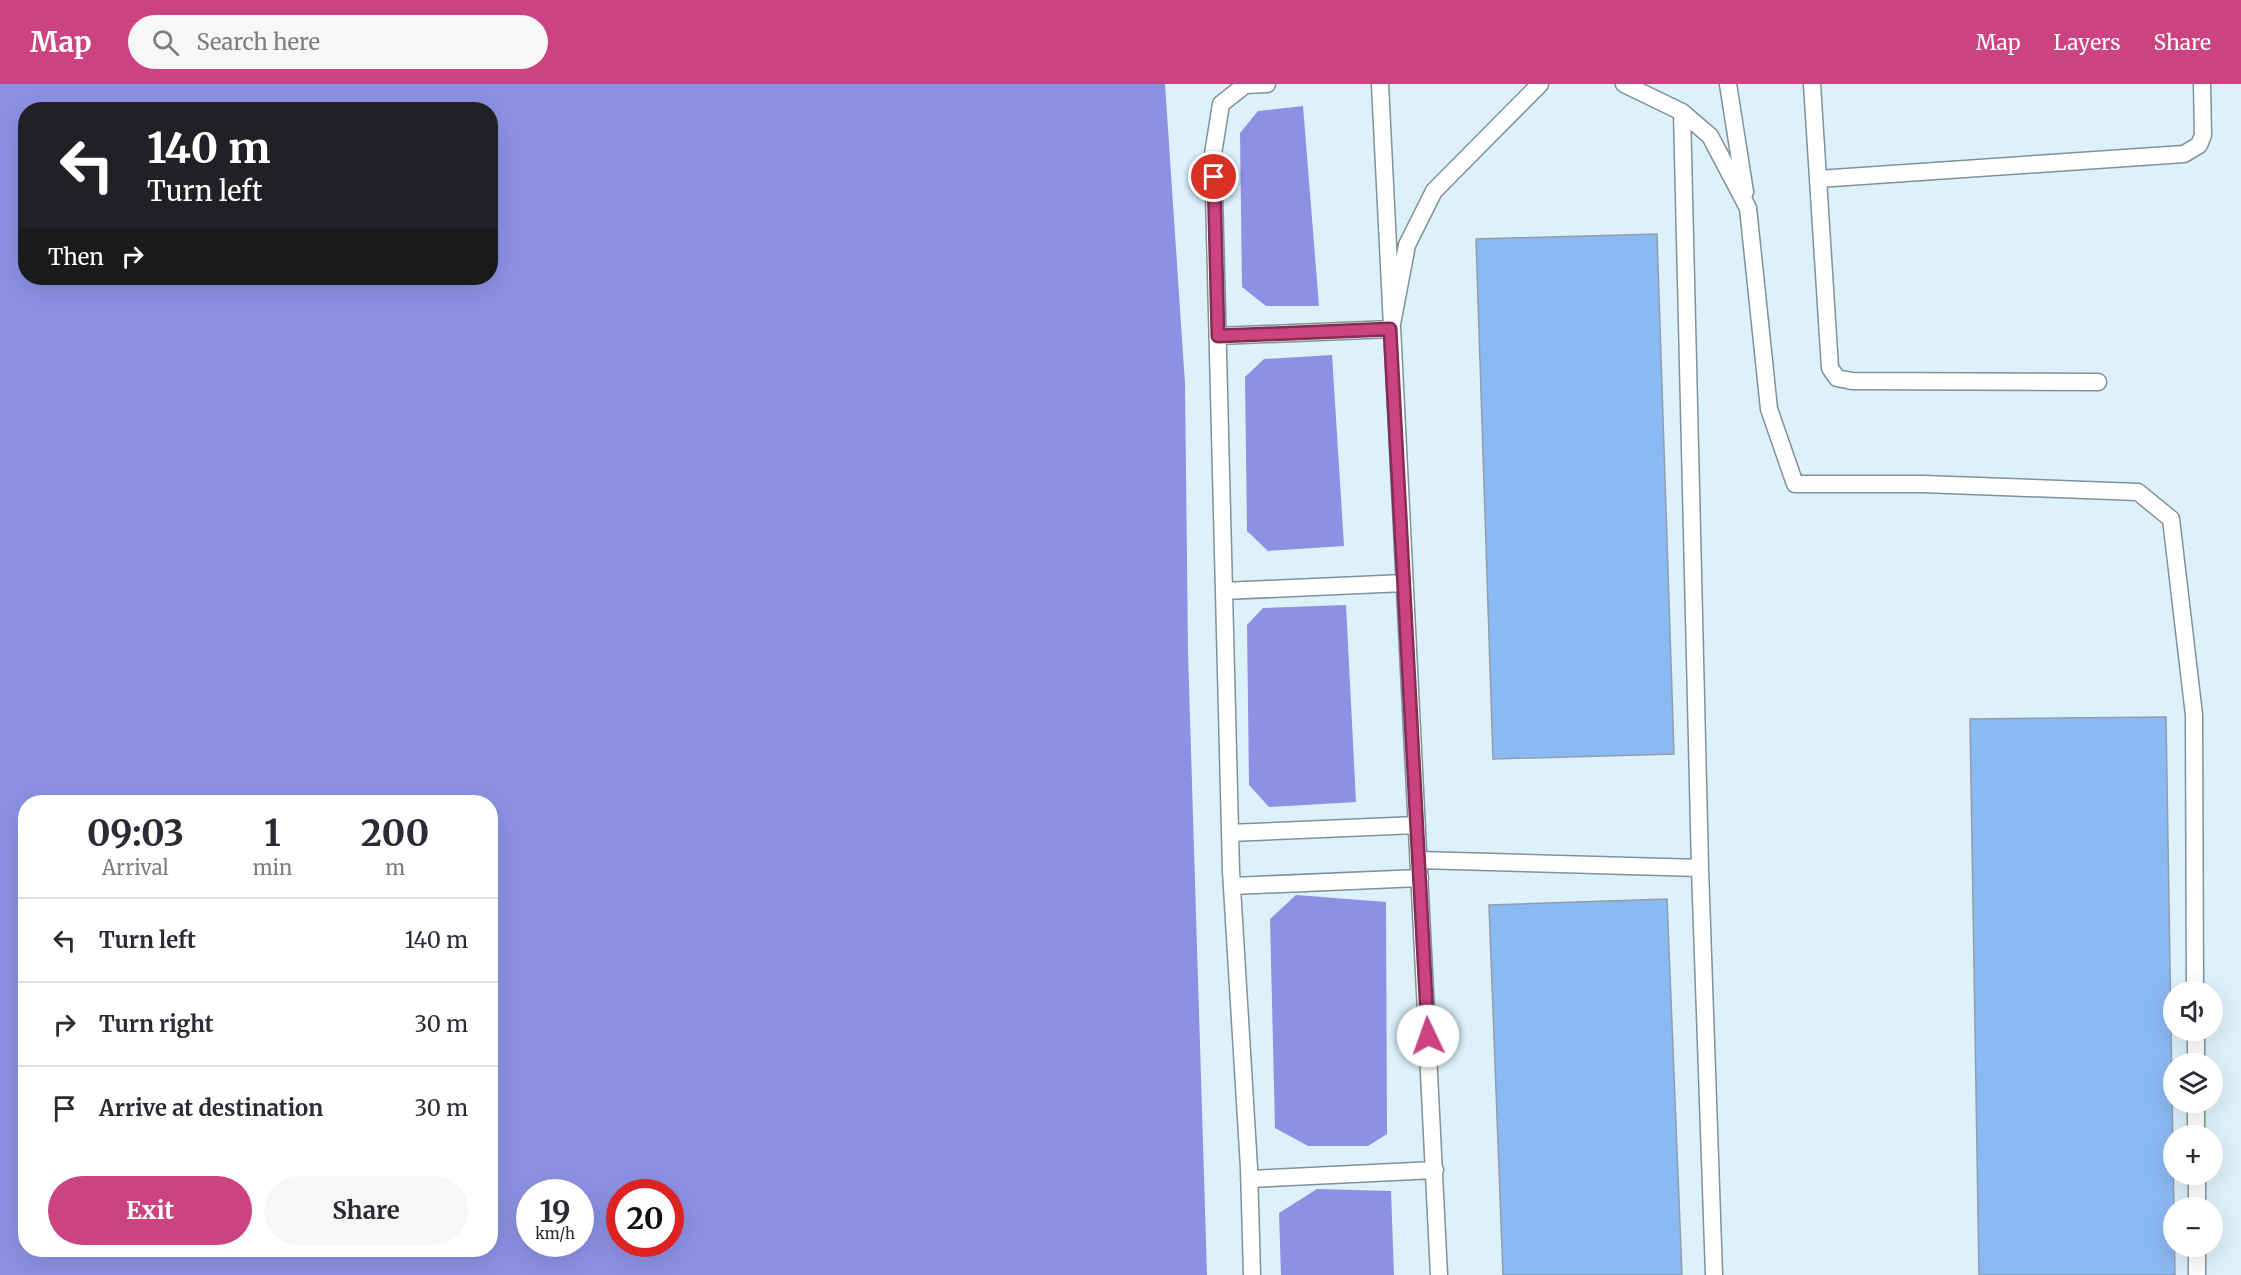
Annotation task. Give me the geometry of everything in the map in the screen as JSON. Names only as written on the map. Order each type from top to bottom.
[{"type":"lane","points":[[1251,1275],[1249,1179],[1230,833],[1213,154],[1221,105],[1245,85],[1267,84]]},
{"type":"lane","points":[[1380,84],[1390,329],[1439,1275]]},
{"type":"lane","points":[[1390,329],[1407,245],[1434,192],[1540,84]]},
{"type":"lane","points":[[1624,84],[1682,112],[1710,136],[1748,208]]},
{"type":"lane","points":[[1728,84],[1748,208],[1769,409],[1795,484],[1923,484],[2138,492],[2170,519],[2194,715],[2195,981]]},
{"type":"lane","points":[[1812,84],[1830,368],[1837,378],[1852,381],[2098,382]]},
{"type":"lane","points":[[1818,179],[2184,154],[2199,145],[2204,135],[2202,84]]},
{"type":"lane","points":[[1682,112],[1700,868],[1714,1275]]},
{"type":"lane","points":[[1218,336],[1390,329]]},
{"type":"lane","points":[[1224,591],[1404,583]]},
{"type":"lane","points":[[1230,833],[1417,825]]},
{"type":"lane","points":[[1419,860],[1700,868]]},
{"type":"lane","points":[[1232,886],[1420,878]]},
{"type":"lane","points":[[1249,1179],[1435,1170]]},
{"type":"lane","points":[[2197,1257],[2197,1275]]},
{"type":"water","points":[[0,84],[1165,84],[1185,384],[1188,652],[1207,1275],[0,1275]]},
{"type":"water","points":[[1303,106],[1319,306],[1266,306],[1242,287],[1240,133],[1258,111]]},
{"type":"water","points":[[1332,355],[1344,546],[1268,551],[1247,531],[1245,377],[1264,359]]},
{"type":"water","points":[[1346,605],[1356,802],[1269,807],[1249,785],[1247,625],[1263,608]]},
{"type":"water","points":[[1296,895],[1386,902],[1387,1134],[1368,1146],[1308,1146],[1275,1128],[1270,919]]},
{"type":"water","points":[[1317,1189],[1391,1191],[1394,1275],[1281,1275],[1279,1213]]},
{"type":"building","points":[[1657,234],[1674,754],[1493,759],[1476,239]]},
{"type":"building","points":[[2166,717],[2170,981],[2163,981],[2163,1041],[2171,1041],[2171,1053],[2163,1053],[2163,1113],[2172,1113],[2173,1125],[2163,1125],[2163,1185],[2174,1185],[2174,1197],[2163,1197],[2163,1257],[2175,1257],[2175,1275],[1979,1275],[1970,719]]},
{"type":"building","points":[[1667,899],[1682,1275],[1503,1275],[1489,905]]},
{"type":"route","points":[[1214,177],[1218,336],[1390,329],[1428,1036]]}]
